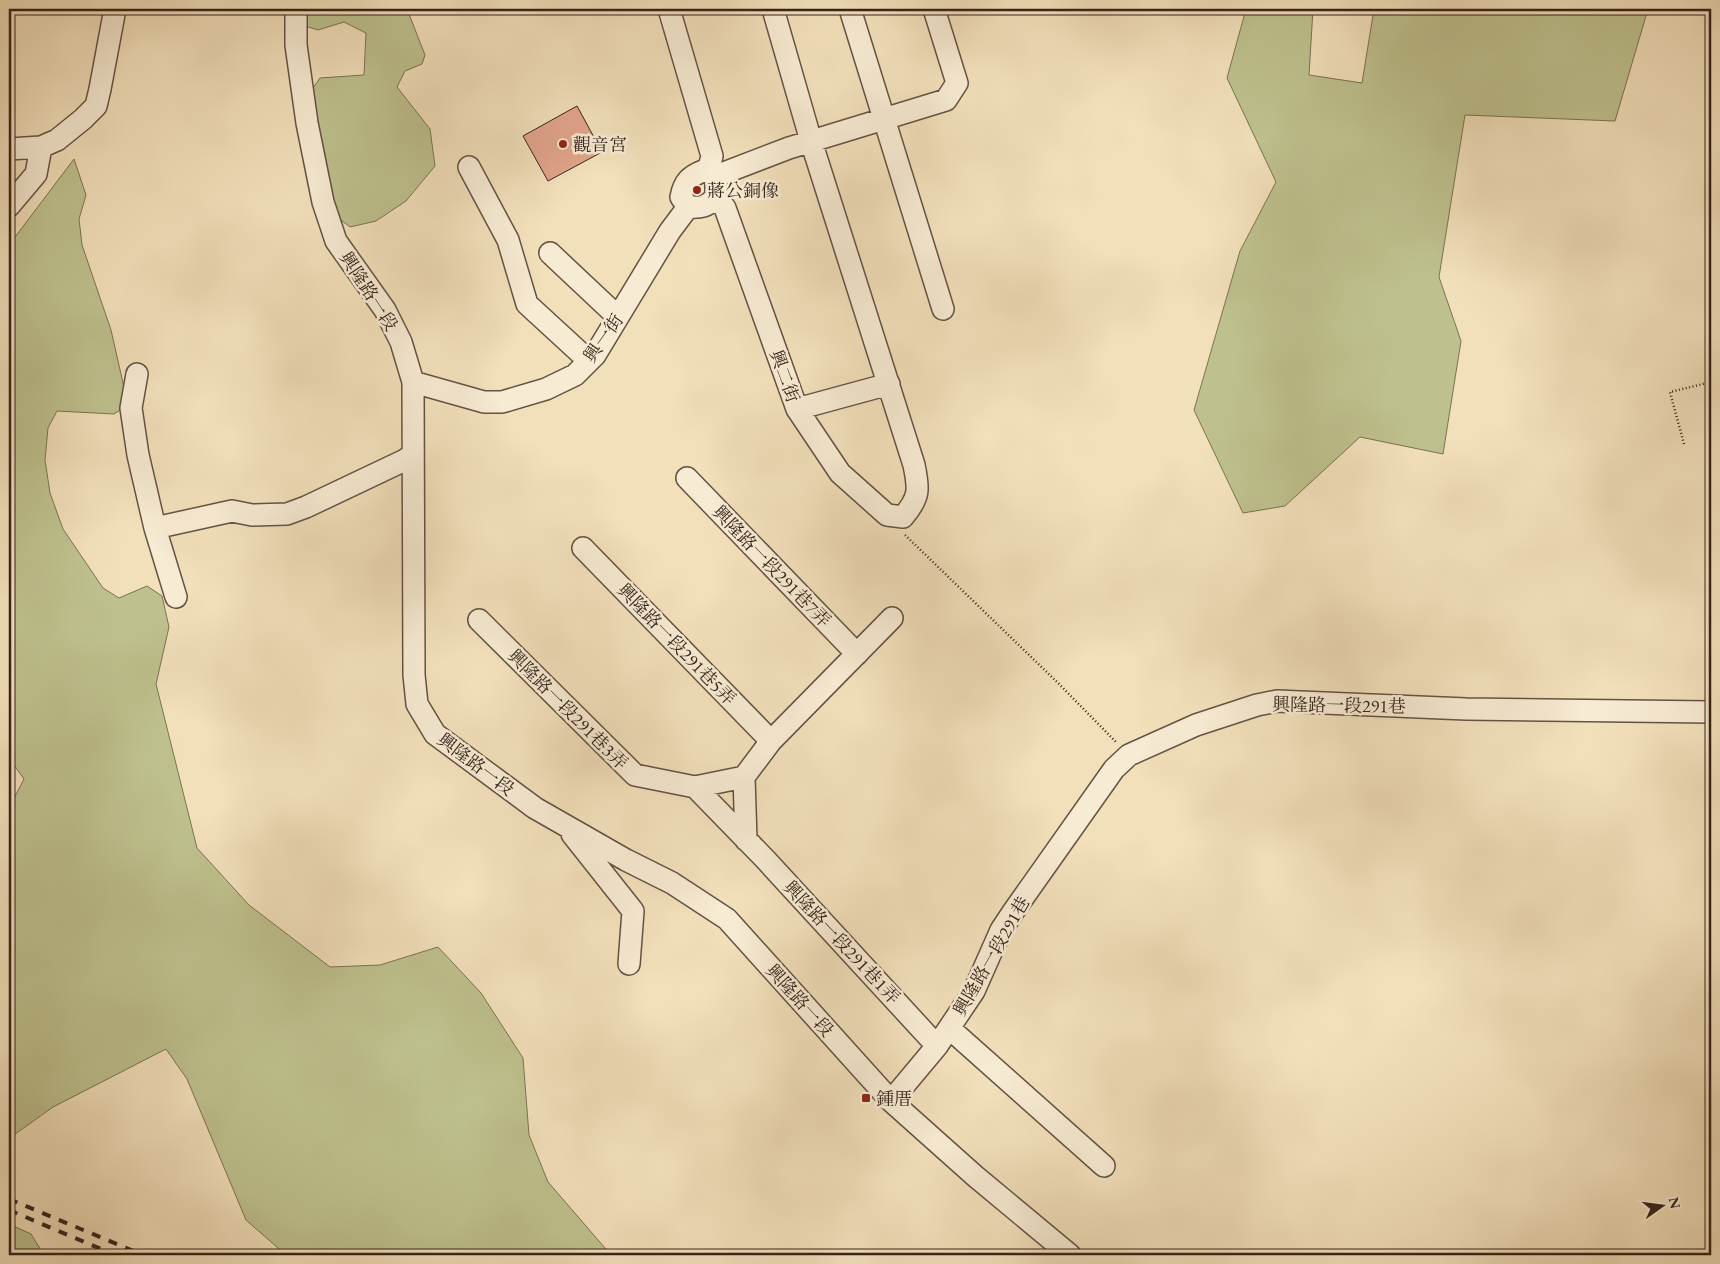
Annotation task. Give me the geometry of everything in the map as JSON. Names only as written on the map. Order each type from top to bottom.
[{"type":"street","points":[[9,149],[41,147],[63,135],[96,106],[115,9]]},
{"type":"street","name":"興隆路一段","points":[[296,9],[296,45],[323,202],[336,241],[385,310],[400,342],[413,382],[414,675],[417,704],[435,734],[534,808],[626,860],[672,883],[727,919],[891,1101],[982,1182],[1070,1255]]},
{"type":"street","points":[[669,9],[712,156],[712,173],[716,197],[708,206],[699,208],[688,207],[681,196],[683,185],[692,175],[712,173],[946,100],[957,83],[934,9]]},
{"type":"street","points":[[772,9],[811,141],[914,465],[918,486],[914,504],[899,516]]},
{"type":"street","points":[[850,9],[943,309]]},
{"type":"street","points":[[9,206],[36,174],[41,147]]},
{"type":"street","points":[[469,167],[508,240],[527,304],[589,361]]},
{"type":"street","name":"興二街","points":[[716,197],[725,208],[797,409],[840,473],[887,515],[899,516]]},
{"type":"street","name":"興一街","points":[[413,382],[484,402],[502,402],[546,389],[575,375],[595,355],[670,231],[688,207]]},
{"type":"street","points":[[550,253],[618,317]]},
{"type":"street","points":[[137,374],[131,408],[138,455],[155,528],[176,597]]},
{"type":"street","points":[[797,409],[888,384]]},
{"type":"street","points":[[155,528],[232,511],[252,515],[287,514],[306,507],[412,455]]},
{"type":"street","name":"興隆路一段291巷7弄","points":[[687,478],[857,654]]},
{"type":"street","name":"興隆路一段291巷5弄","points":[[583,548],[772,741]]},
{"type":"street","points":[[746,840],[744,777],[772,741],[892,618]]},
{"type":"street","name":"興隆路一段291巷3弄","points":[[480,620],[635,775],[695,787]]},
{"type":"street","name":"興隆路一段291巷","points":[[891,1101],[937,1046],[974,991],[1001,930],[1114,769],[1129,755],[1196,725],[1257,705],[1277,701],[1466,709],[1711,712]]},
{"type":"street","points":[[695,787],[744,777]]},
{"type":"street","name":"興隆路一段291巷1弄","points":[[695,787],[937,1046]]},
{"type":"street","points":[[566,826],[633,911],[629,964]]},
{"type":"street","points":[[949,1028],[1104,1166]]},
{"type":"path","points":[[1684,444],[1670,392],[1711,382]]},
{"type":"path","points":[[899,516],[906,537],[1057,682],[1129,755]]},
{"type":"green space","points":[[302,9],[407,9],[425,55],[422,64],[405,71],[397,87],[430,129],[435,166],[406,201],[376,221],[350,227],[337,217],[311,91],[320,78],[364,75],[366,33],[344,22],[318,30],[302,25]]},
{"type":"green space","points":[[1246,9],[1313,9],[1309,75],[1362,83],[1374,9],[1648,9],[1615,121],[1465,115],[1439,277],[1461,341],[1443,454],[1360,437],[1285,506],[1243,513],[1194,410],[1240,251],[1276,182],[1227,78]]},
{"type":"green space","points":[[74,159],[86,195],[79,219],[82,245],[111,330],[128,405],[114,414],[57,411],[48,428],[45,460],[50,493],[63,529],[103,588],[119,598],[147,586],[162,596],[169,627],[156,684],[197,848],[249,905],[330,967],[380,965],[438,947],[481,993],[523,1058],[529,1135],[548,1182],[611,1255],[286,1255],[246,1220],[187,1079],[166,1049],[53,1107],[9,1137],[9,808],[24,779],[9,758],[9,245]]},
{"type":"green space","points":[[9,1224],[31,1234],[44,1255],[9,1255]]},
{"type":"building","name":"觀音宮","points":[[577,106],[602,152],[548,181],[523,136]]},
{"type":"railway","points":[[9,1199],[143,1255]]},
{"type":"railway","points":[[9,1210],[115,1255]]},
{"type":"place","name":"觀音宮","points":[[563,144]]},
{"type":"place","name":"蔣公銅像","points":[[697,190]]},
{"type":"place","name":"鍾厝","points":[[866,1098]]}]
